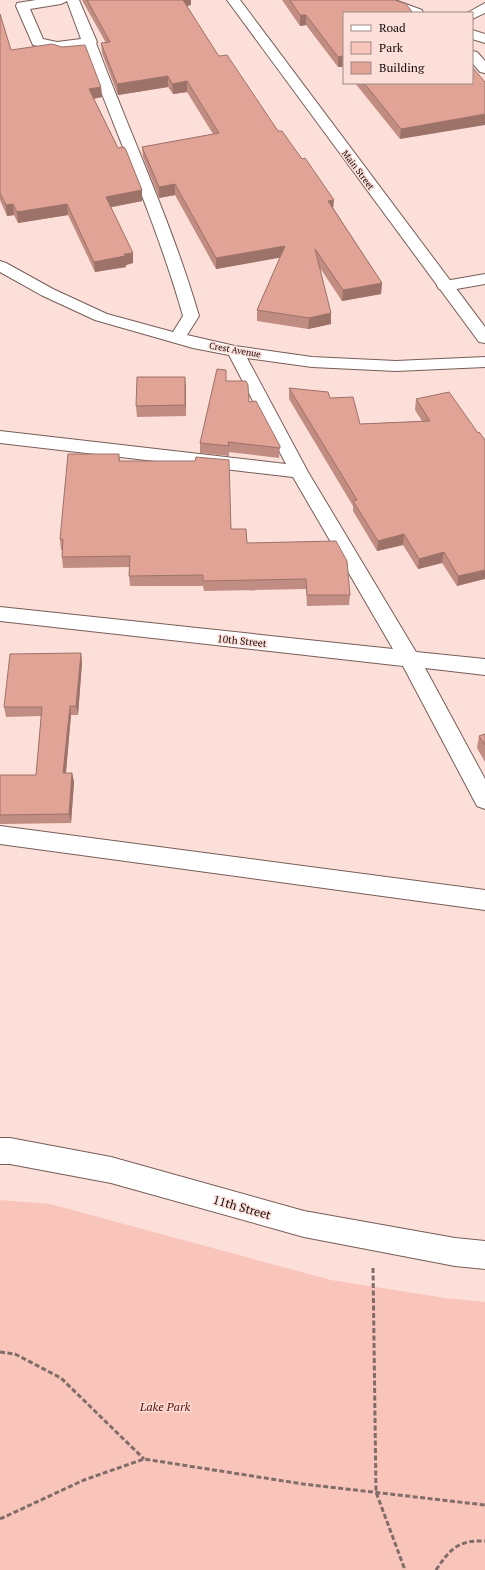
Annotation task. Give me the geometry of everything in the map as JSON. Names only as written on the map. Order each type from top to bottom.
[{"type":"street","points":[[61,0],[22,6],[38,42],[47,46],[57,46],[90,42]]},
{"type":"street","points":[[73,0],[90,42],[114,113],[177,268],[192,316],[177,338]]},
{"type":"street","name":"Main Street","points":[[233,0],[485,338]]},
{"type":"street","points":[[383,0],[414,12]]},
{"type":"street","points":[[473,14],[485,7]]},
{"type":"street","points":[[473,34],[485,39]]},
{"type":"street","points":[[473,56],[485,69]]},
{"type":"street","name":"Crest Avenue","points":[[0,266],[47,292],[101,317],[177,338],[235,351],[320,362],[396,366],[485,362]]},
{"type":"street","points":[[445,286],[485,279]]},
{"type":"street","points":[[235,351],[300,472],[410,660],[485,800]]},
{"type":"street","points":[[0,437],[300,472]]},
{"type":"street","name":"10th Street","points":[[0,614],[485,667]]},
{"type":"street","points":[[0,835],[485,900]]},
{"type":"street","name":"11th Street","points":[[0,1152],[10,1151],[111,1170],[304,1224],[372,1238],[455,1252],[485,1255]]},
{"type":"path","points":[[372,1238],[376,1492],[405,1570]]},
{"type":"path","points":[[0,1352],[14,1354],[61,1378],[144,1459]]},
{"type":"path","points":[[0,1519],[84,1480],[144,1459],[303,1484],[485,1505]]},
{"type":"path","points":[[436,1570],[445,1556],[457,1546],[471,1540],[485,1541]]},
{"type":"green space","name":"Lake Park","points":[[0,1200],[50,1204],[331,1280],[445,1298],[485,1302],[485,1570],[0,1570]]},
{"type":"building","points":[[87,0],[183,0],[218,55],[227,55],[278,131],[282,131],[302,159],[305,158],[334,200],[328,201],[382,283],[343,290],[315,249],[331,313],[309,318],[257,310],[285,246],[216,258],[175,184],[159,187],[142,147],[219,133],[187,81],[172,84],[168,76],[117,84],[101,43],[110,42]]},
{"type":"building","points":[[290,0],[395,0],[406,4],[412,12],[343,12],[343,56],[338,57],[306,15],[300,15]]},
{"type":"building","points":[[0,14],[11,50],[52,44],[62,47],[85,45],[101,87],[89,89],[118,148],[124,147],[126,150],[142,190],[106,197],[133,253],[94,262],[67,204],[17,212],[13,204],[6,205],[0,193]]},
{"type":"building","points":[[473,68],[485,82],[485,114],[401,129],[365,84],[473,84]]},
{"type":"building","points":[[217,369],[226,370],[226,381],[246,381],[248,385],[249,402],[256,401],[280,448],[228,442],[229,446],[200,443]]},
{"type":"building","points":[[137,377],[185,377],[185,405],[136,406]]},
{"type":"building","points":[[289,388],[328,392],[330,398],[353,397],[360,424],[430,421],[416,399],[449,392],[478,433],[479,432],[485,440],[485,570],[458,576],[444,552],[419,559],[404,534],[378,541],[353,501],[357,500]]},
{"type":"building","points":[[68,454],[119,454],[119,461],[195,461],[196,457],[229,460],[231,529],[246,529],[247,543],[336,541],[347,561],[350,595],[307,595],[306,579],[203,581],[203,575],[129,576],[130,556],[62,557],[63,539],[60,539]]},
{"type":"building","points":[[81,653],[76,706],[70,706],[63,773],[72,773],[69,814],[0,815],[0,775],[36,775],[42,707],[4,707],[10,654]]},
{"type":"building","points":[[485,734],[485,745],[479,736]]}]
